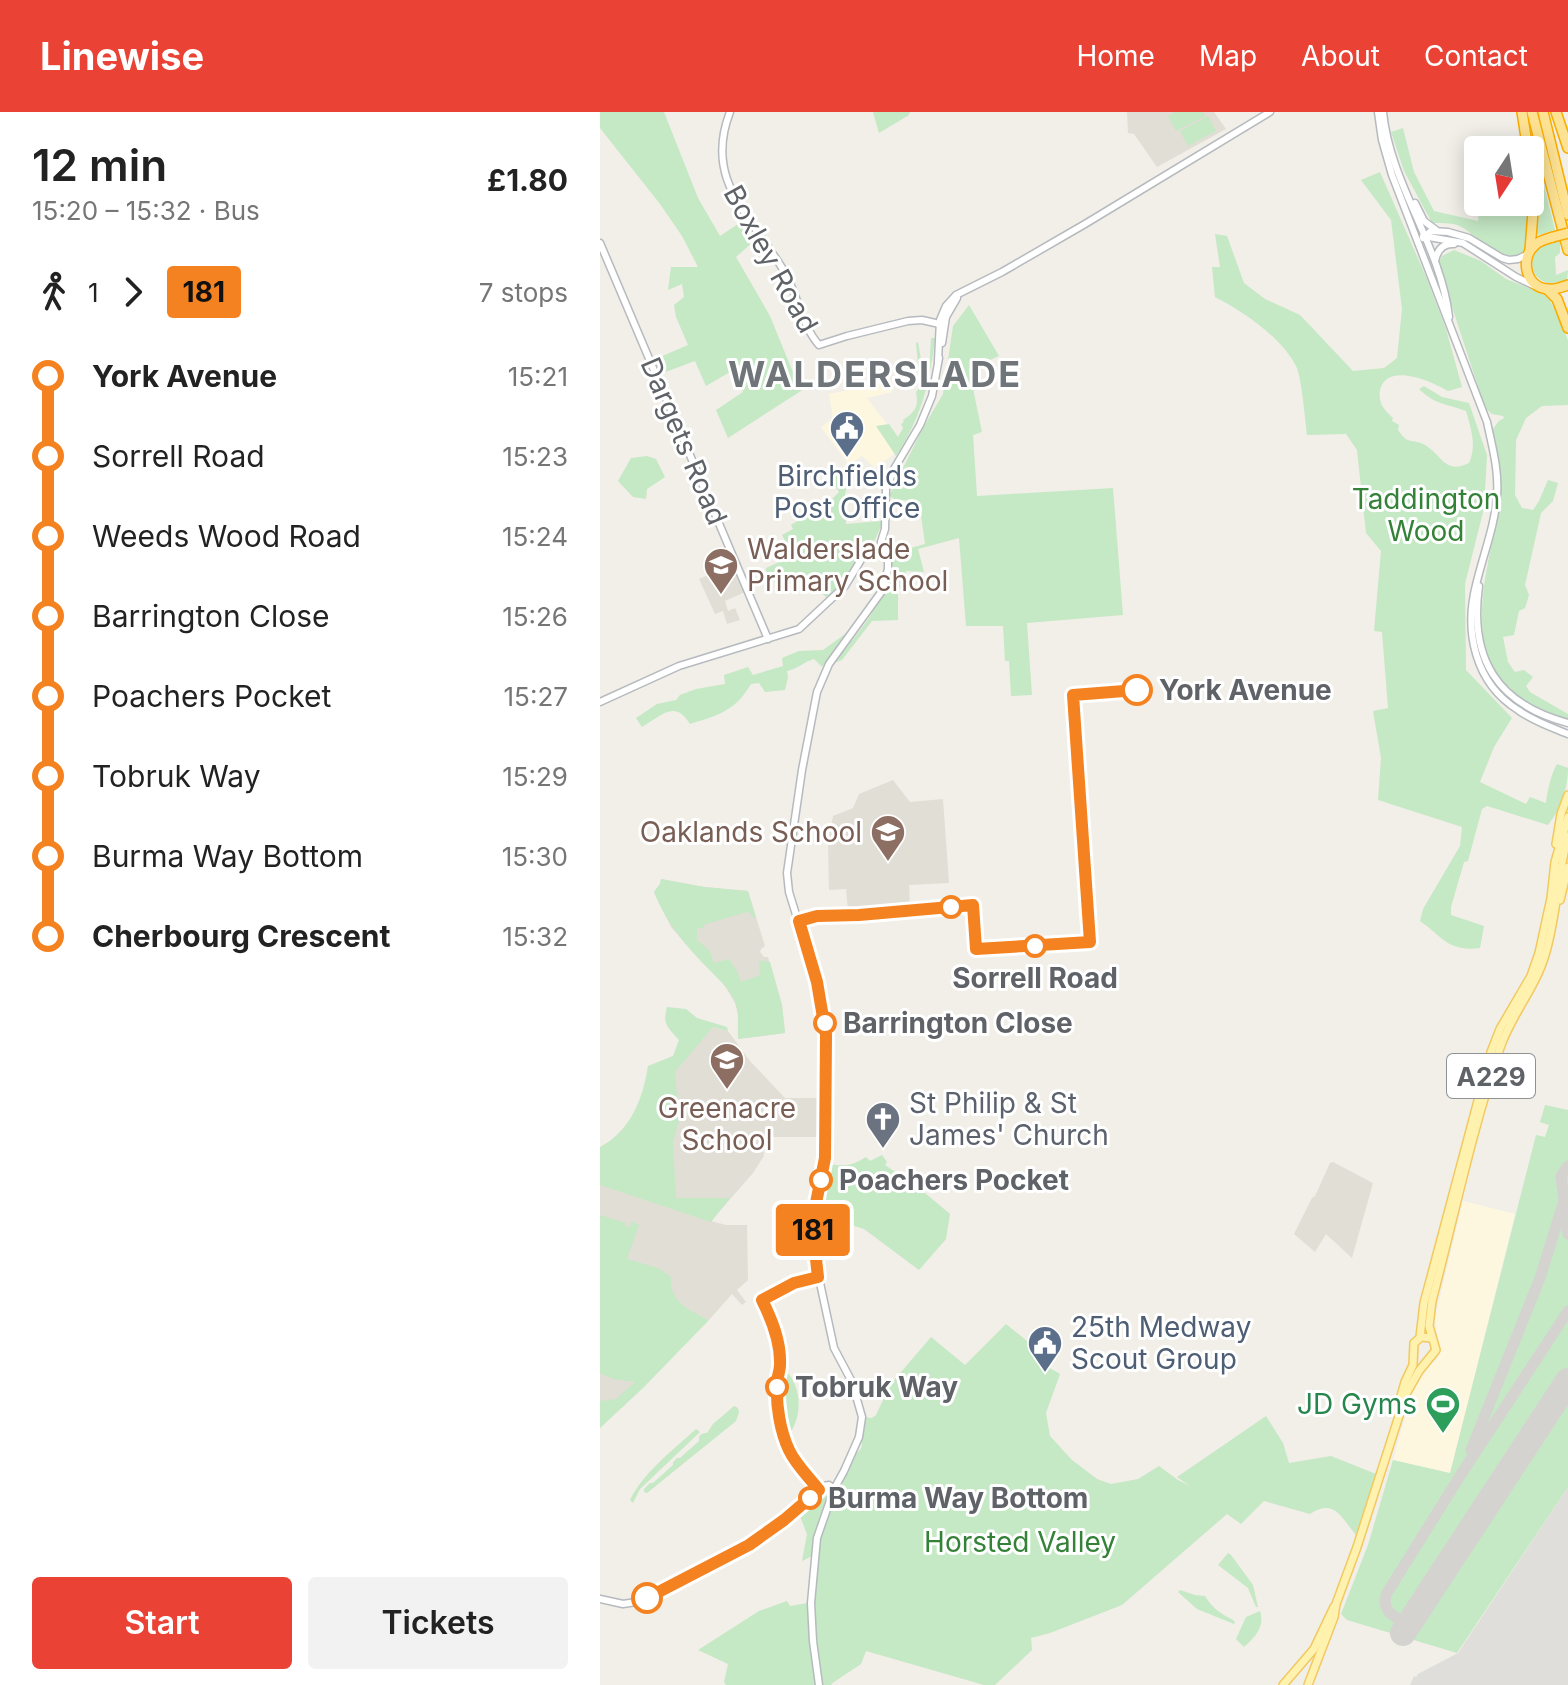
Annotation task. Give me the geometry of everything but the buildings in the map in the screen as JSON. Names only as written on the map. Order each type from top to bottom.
[{"type":"highway","points":[[1522,112],[1526,136]]},
{"type":"highway","points":[[1532,112],[1568,250]]},
{"type":"highway","points":[[1543,112],[1568,215]]},
{"type":"highway","points":[[1556,112],[1568,148]]},
{"type":"highway","points":[[1532,216],[1527,272],[1532,281],[1557,299],[1568,328]]},
{"type":"highway","points":[[1529,252],[1541,241],[1568,233]]},
{"type":"highway","points":[[1543,288],[1568,285]]},
{"type":"main road","points":[[1555,862],[1559,825],[1568,795]]},
{"type":"main road","name":"A229","points":[[1394,1429],[1402,1390],[1413,1366],[1413,1345],[1420,1337],[1424,1303],[1479,1094],[1497,1034],[1537,961],[1555,862],[1568,817]]},
{"type":"main road","name":"A229","points":[[1308,1685],[1334,1617],[1394,1429],[1412,1382],[1436,1349],[1429,1323],[1432,1301],[1494,1066],[1505,1034],[1536,980],[1548,947],[1568,836]]},
{"type":"main road","points":[[1553,922],[1568,867]]},
{"type":"main road","points":[[1420,1337],[1431,1338]]},
{"type":"main road","points":[[1415,1354],[1424,1359],[1431,1357]]},
{"type":"main road","name":"A229","points":[[1286,1682],[1313,1651],[1336,1604]]},
{"type":"main road","points":[[1286,1682],[1301,1677],[1308,1685]]},
{"type":"street","name":"Boxley Road","points":[[730,112],[721,155],[728,184],[787,275],[808,329],[819,345],[908,321],[942,324]]},
{"type":"street","points":[[819,1685],[812,1632],[812,1585],[818,1533],[834,1489],[859,1437],[862,1414],[852,1382],[834,1348],[814,1255],[813,1213],[825,1158],[826,1035],[817,982],[789,892],[787,873],[817,692],[829,664],[882,591],[888,569],[881,546],[885,529],[886,489],[932,396],[941,355],[942,324],[960,294],[1085,224],[1270,112]]},
{"type":"street","points":[[1380,112],[1390,148],[1448,305],[1449,321]]},
{"type":"street","points":[[1380,112],[1384,150],[1487,422],[1495,458],[1495,508],[1478,599],[1482,649],[1491,672],[1504,690],[1522,705],[1568,723]]},
{"type":"street","points":[[1404,187],[1424,221],[1436,230]]},
{"type":"street","points":[[1414,229],[1424,236],[1469,246],[1521,280],[1543,288]]},
{"type":"street","points":[[1421,249],[1427,232],[1436,230],[1469,238],[1509,260],[1518,259],[1529,252]]},
{"type":"street","name":"Dargets Road","points":[[600,243],[768,639]]},
{"type":"street","points":[[1435,266],[1437,253],[1442,247],[1450,244],[1469,246]]},
{"type":"street","points":[[600,702],[671,669],[803,626],[845,586],[864,555],[881,546]]},
{"type":"street","points":[[1484,559],[1471,615],[1473,642],[1481,668],[1508,704],[1568,734]]},
{"type":"street","points":[[600,1599],[623,1604],[644,1600],[749,1545],[791,1515],[823,1486],[829,1485],[834,1489]]},
{"type":"shaded area","points":[[1127,112],[1214,112],[1226,129],[1157,167],[1134,134],[1128,133]]},
{"type":"shaded area","points":[[889,382],[892,392],[867,398],[896,436],[898,451],[875,468],[862,456],[849,465],[821,427],[833,418],[829,394]]},
{"type":"shaded area","name":"Walderslade Primary School","points":[[733,564],[745,592],[725,601],[728,611],[735,608],[740,620],[727,624],[723,611],[715,614],[699,579]]},
{"type":"shaded area","name":"Oaklands School","points":[[893,780],[910,802],[943,799],[949,883],[909,885],[910,906],[848,910],[846,889],[829,890],[828,843],[833,816],[853,808],[859,794]]},
{"type":"shaded area","points":[[661,879],[748,891],[765,946],[760,952],[768,957],[782,1005],[785,1033],[738,1039],[739,1017],[735,1003],[724,984],[671,927],[654,892]]},
{"type":"shaded area","points":[[713,1027],[728,1031],[750,1061],[785,1098],[823,1098],[823,1137],[769,1137],[769,1149],[764,1150],[764,1156],[753,1173],[711,1221],[747,1225],[748,1280],[737,1290],[746,1302],[742,1305],[732,1294],[709,1320],[696,1314],[600,1428],[600,1168]]},
{"type":"shaded area","points":[[1333,1162],[1373,1183],[1352,1258],[1326,1234],[1315,1252],[1294,1234]]},
{"type":"shaded area","points":[[1463,1201],[1515,1214],[1450,1474],[1393,1460],[1414,1386],[1423,1371],[1437,1359],[1435,1318]]},
{"type":"shaded area","points":[[1568,1487],[1568,1685],[1410,1685],[1414,1676],[1458,1653]]},
{"type":"green space","points":[[600,112],[664,112],[698,198],[720,236],[744,220],[754,241],[736,257],[770,316],[792,370],[807,387],[728,438],[716,410],[743,392],[735,369],[706,386],[695,361],[660,374],[653,360],[688,345],[674,305],[684,297],[682,284],[668,290],[671,267],[698,267],[660,204],[600,128]]},
{"type":"green space","points":[[873,112],[910,112],[879,133]]},
{"type":"green space","points":[[1175,112],[1203,112],[1205,116],[1176,131],[1168,116]]},
{"type":"green space","points":[[1208,116],[1216,131],[1188,146],[1180,131]]},
{"type":"green space","points":[[1403,128],[1414,172],[1434,211],[1478,221],[1479,216],[1528,216],[1528,241],[1522,252],[1515,257],[1506,256],[1457,225],[1432,223],[1404,171],[1391,132]]},
{"type":"green space","name":"Taddington Wood","points":[[1380,172],[1427,279],[1446,329],[1462,387],[1448,391],[1432,383],[1401,375],[1384,381],[1380,390],[1381,402],[1405,438],[1425,445],[1454,467],[1469,463],[1473,450],[1466,411],[1436,401],[1419,389],[1424,386],[1442,397],[1469,403],[1487,455],[1484,508],[1465,584],[1466,670],[1512,718],[1494,747],[1480,782],[1526,804],[1530,797],[1546,803],[1557,764],[1568,768],[1563,798],[1548,825],[1487,806],[1482,809],[1451,907],[1451,915],[1484,926],[1480,948],[1453,945],[1420,921],[1423,909],[1460,846],[1462,827],[1378,800],[1381,758],[1373,711],[1388,708],[1382,632],[1374,631],[1381,551],[1366,533],[1357,450],[1346,434],[1307,435],[1300,380],[1289,355],[1261,326],[1215,297],[1212,267],[1220,267],[1215,234],[1227,236],[1244,283],[1265,299],[1300,315],[1353,371],[1384,368],[1397,358],[1402,309],[1391,220],[1361,180]]},
{"type":"green space","points":[[1544,185],[1555,230],[1538,235],[1536,216],[1544,216]]},
{"type":"green space","points":[[1560,240],[1560,253],[1555,257],[1556,275],[1568,270],[1567,280],[1555,283],[1542,281],[1532,267],[1534,256],[1541,247]]},
{"type":"green space","points":[[1454,250],[1481,261],[1506,279],[1543,294],[1550,300],[1568,340],[1568,405],[1542,406],[1526,418],[1516,440],[1515,495],[1522,508],[1533,510],[1548,480],[1558,483],[1553,501],[1541,513],[1525,585],[1529,595],[1525,608],[1519,611],[1514,635],[1503,637],[1508,662],[1515,672],[1524,670],[1533,677],[1526,686],[1530,692],[1568,714],[1568,719],[1544,712],[1522,700],[1495,671],[1485,647],[1483,592],[1497,517],[1500,479],[1492,430],[1504,418],[1485,408],[1438,264],[1442,256]]},
{"type":"green space","points":[[969,305],[999,356],[969,369],[982,432],[973,435],[977,496],[1113,488],[1123,615],[1027,623],[1032,695],[1011,696],[1003,626],[966,626],[959,538],[918,549],[924,572],[906,571],[903,589],[898,588],[898,620],[872,621],[842,660],[834,663],[881,597],[890,567],[890,551],[925,544],[919,501],[896,500],[889,496],[943,394],[953,326]]},
{"type":"green space","points":[[931,338],[935,338],[933,354],[929,376]]},
{"type":"green space","points":[[918,342],[924,377],[929,377],[918,414],[896,456],[876,426],[889,424],[898,437],[903,420],[915,409],[916,392],[920,387]]},
{"type":"green space","points":[[647,456],[656,459],[665,477],[647,489],[646,499],[633,497],[618,481],[631,458]]},
{"type":"green space","points":[[841,473],[850,477],[845,494],[846,524],[881,521],[874,542],[862,552],[846,581],[826,597],[803,575],[780,587],[773,580],[767,580],[766,568],[793,556],[782,535],[793,529],[791,525],[839,492],[831,479]]},
{"type":"green space","points":[[856,626],[822,667],[814,659],[787,671],[785,690],[765,692],[759,683],[751,684],[739,700],[725,711],[690,724],[679,712],[673,711],[642,727],[636,718],[657,704],[676,700],[680,695],[725,684],[724,675],[748,667],[753,675],[783,666],[782,658],[799,651],[823,650]]},
{"type":"green space","points":[[661,879],[748,891],[756,918],[747,912],[703,925],[704,929],[697,927],[697,940],[710,951],[714,963],[729,959],[741,982],[760,975],[759,960],[770,962],[782,1005],[785,1033],[738,1039],[735,1002],[724,984],[668,920],[654,892]]},
{"type":"green space","points":[[667,1007],[686,1009],[697,1018],[727,1027],[728,1031],[713,1027],[675,1072],[679,1120],[673,1142],[676,1198],[730,1198],[711,1222],[600,1185],[600,1147],[620,1132],[634,1112],[648,1066],[673,1056],[679,1040],[666,1022]]},
{"type":"green space","points":[[1545,1105],[1568,1110],[1568,1487],[1457,1653],[1347,1620],[1341,1614],[1368,1545],[1393,1460],[1450,1473],[1536,1135],[1545,1137],[1549,1125],[1540,1122]]},
{"type":"green space","points":[[882,1155],[887,1162],[885,1165],[950,1214],[946,1239],[919,1270],[864,1229],[851,1225],[817,1226],[830,1164],[849,1165],[866,1157],[870,1161]]},
{"type":"green space","points":[[600,1215],[626,1223],[625,1226],[630,1227],[632,1221],[639,1225],[627,1259],[658,1268],[671,1277],[677,1299],[709,1320],[600,1428],[600,1401],[616,1399],[635,1382],[613,1379],[600,1373]]},
{"type":"green space","name":"Horsted Valley","points":[[1006,1324],[1042,1353],[1046,1366],[1060,1374],[1046,1413],[1050,1436],[1072,1460],[1097,1479],[1111,1484],[1138,1479],[1159,1466],[1190,1486],[1177,1477],[1266,1416],[1283,1443],[1289,1463],[1331,1456],[1376,1474],[1356,1535],[1341,1516],[1325,1508],[1310,1514],[1264,1501],[1241,1524],[1227,1514],[1122,1605],[1031,1638],[1032,1650],[995,1685],[984,1685],[866,1651],[861,1664],[832,1685],[726,1685],[728,1664],[698,1650],[759,1611],[787,1601],[790,1606],[813,1602],[818,1533],[851,1455],[861,1448],[862,1417],[872,1418],[876,1415],[890,1385],[931,1337],[965,1365]]},
{"type":"green space","points":[[787,1372],[795,1385],[798,1400],[795,1423],[789,1431],[783,1428],[779,1391],[782,1373]]},
{"type":"green space","points":[[734,1406],[739,1412],[736,1421],[647,1493],[644,1492],[650,1483],[699,1441],[699,1436],[707,1433]]},
{"type":"green space","points":[[696,1429],[700,1432],[640,1489],[633,1503],[630,1500],[643,1480]]},
{"type":"green space","points":[[824,1488],[830,1491],[819,1518],[812,1556],[802,1561],[807,1534],[800,1516]]},
{"type":"green space","points":[[1228,1553],[1253,1585],[1258,1607],[1248,1588],[1218,1565]]},
{"type":"green space","points":[[1178,1592],[1205,1596],[1234,1624],[1197,1609]]},
{"type":"green space","points":[[1260,1611],[1260,1627],[1244,1647],[1236,1639],[1246,1617]]},
{"type":"taxiway","points":[[1568,1166],[1561,1176],[1568,1234]]},
{"type":"taxiway","points":[[1471,1450],[1540,1278],[1563,1204]]},
{"type":"taxiway","points":[[1408,1625],[1387,1609],[1387,1593],[1568,1311]]},
{"type":"runway","points":[[1403,1633],[1568,1381]]},
{"type":"bus line","name":"181","points":[[647,1598],[764,1536],[819,1490],[796,1462],[782,1429],[777,1392],[780,1365],[778,1344],[771,1317],[762,1300],[794,1283],[818,1277],[812,1223],[825,1158],[826,1035],[817,982],[799,921],[817,916],[973,905],[976,949],[1090,942],[1073,695],[1137,690]]},
{"type":"place","name":"Birchfields Post Office","points":[[847,459]]},
{"type":"place","name":"Walderslade Primary School","points":[[721,596]]},
{"type":"place","name":"York Avenue","points":[[1137,690]]},
{"type":"place","name":"Oaklands School","points":[[888,863]]},
{"type":"place","name":"Sorrell Road","points":[[1035,946]]},
{"type":"place","name":"Barrington Close","points":[[825,1023]]},
{"type":"place","name":"Greenacre School","points":[[727,1091]]},
{"type":"place","name":"St Philip & St James' Church","points":[[883,1150]]},
{"type":"place","name":"Poachers Pocket","points":[[821,1180]]},
{"type":"place","name":"25th Medway Scout Group","points":[[1045,1374]]},
{"type":"place","name":"Tobruk Way","points":[[777,1387]]},
{"type":"place","name":"JD Gyms","points":[[1443,1435]]},
{"type":"place","name":"Burma Way Bottom","points":[[810,1498]]},
{"type":"district","name":"WALDERSLADE","points":[[875,374]]}]
